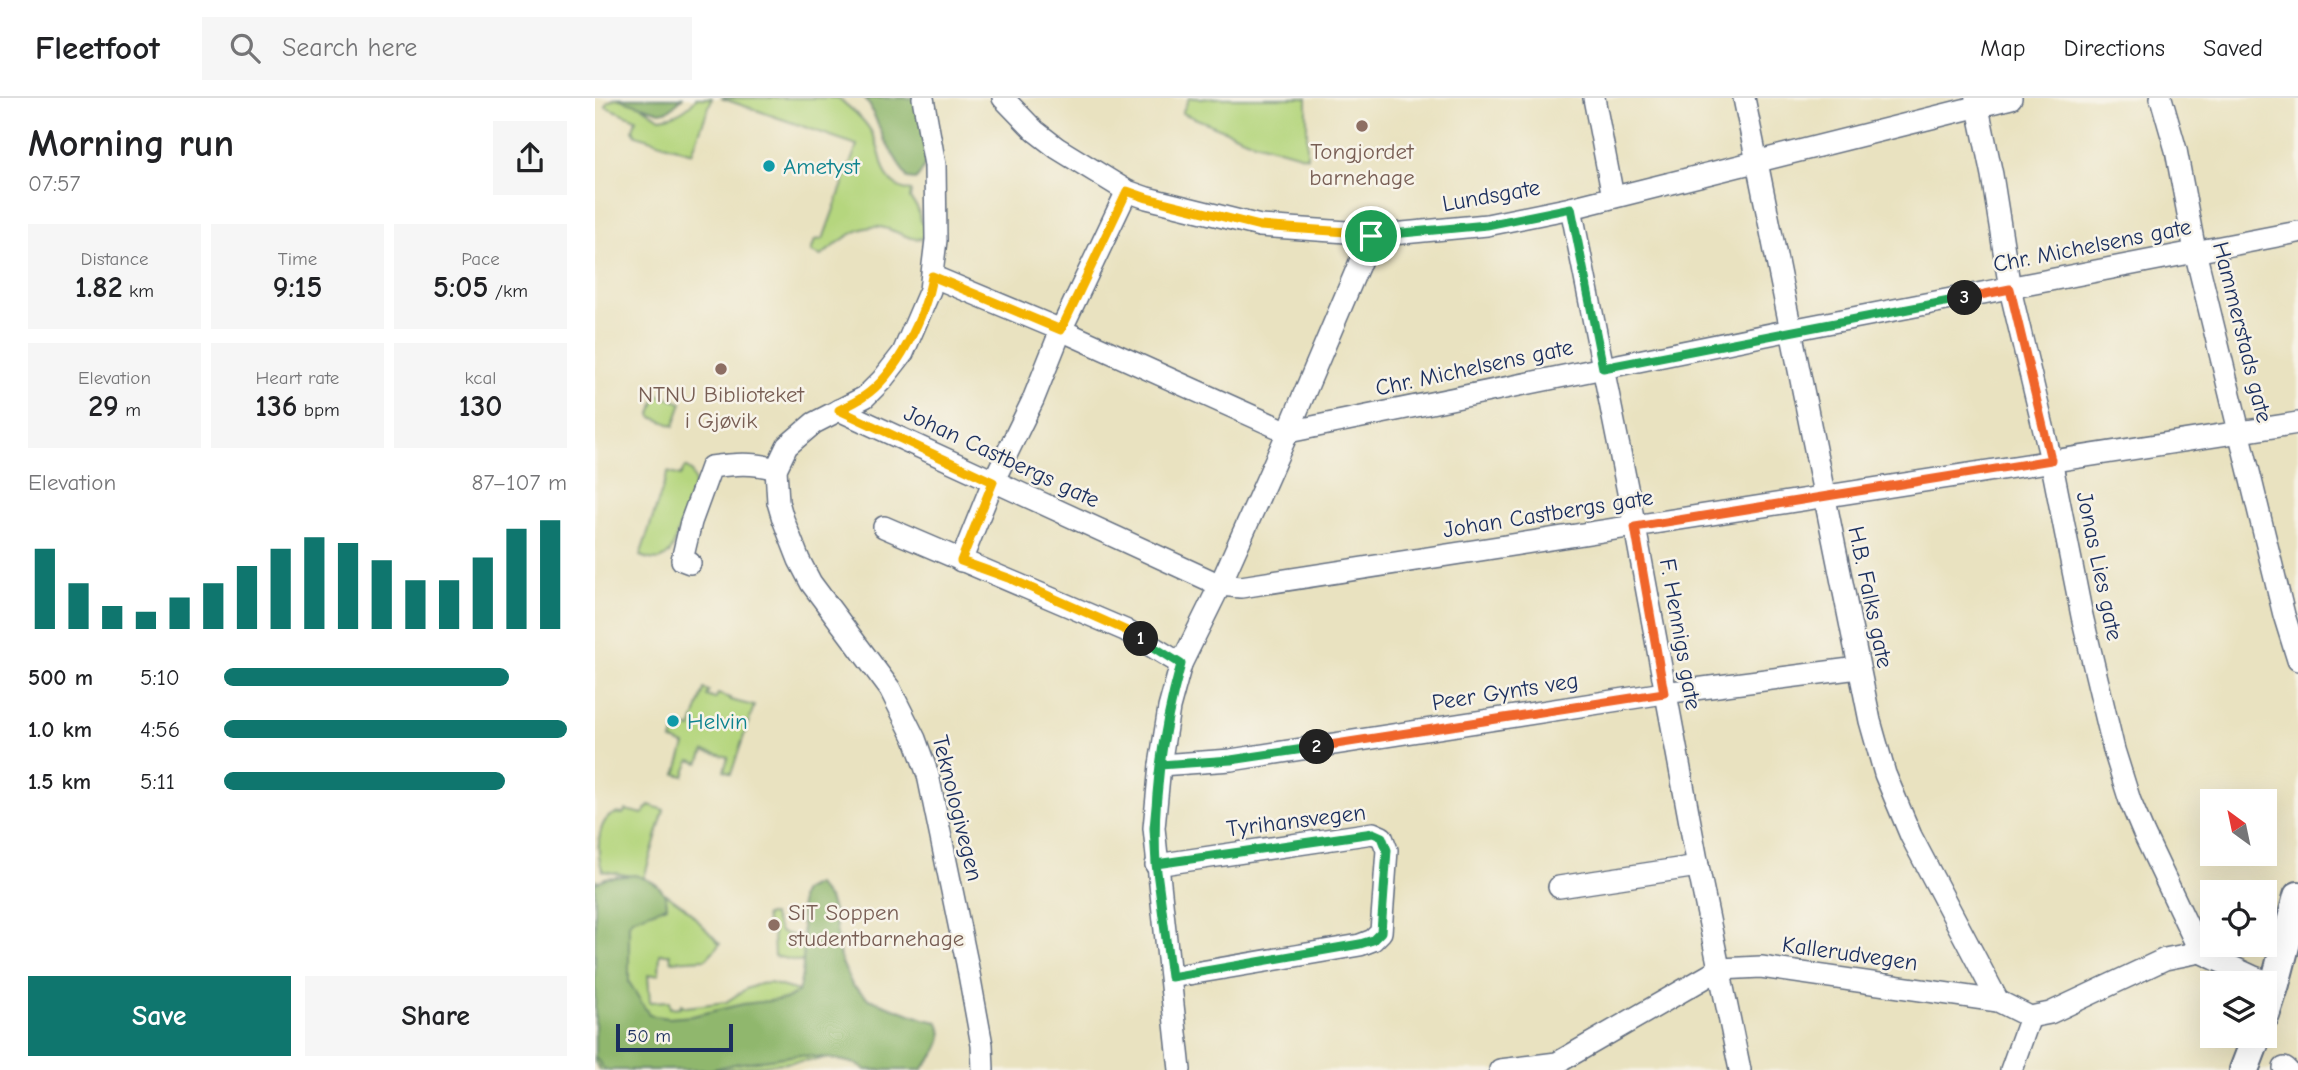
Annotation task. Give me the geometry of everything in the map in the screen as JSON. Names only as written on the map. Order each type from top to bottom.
[{"type":"main road","points":[[2277,976],[2298,895]]},
{"type":"main road","points":[[2244,1070],[2252,1048]]},
{"type":"street","points":[[690,563],[682,560],[691,522],[711,467],[736,463],[761,464],[776,469],[787,446],[814,423],[865,397],[883,380],[903,353],[930,290],[936,240],[935,164],[923,98]]},
{"type":"street","name":"Lundsgate","points":[[1003,98],[1035,131],[1057,148],[1127,191],[1260,226],[1371,236],[1487,225],[1571,208],[1977,102],[2011,98]]},
{"type":"street","points":[[1594,98],[1613,197]]},
{"type":"street","name":"H.B. Falks gate","points":[[1744,98],[1870,722],[1885,774],[1911,836],[1998,1001]]},
{"type":"street","name":"Hammerstads gate","points":[[2161,98],[2176,150],[2195,251],[2284,615],[2298,660]]},
{"type":"street","name":"Jonas Lies gate","points":[[1977,102],[2010,289],[2051,460],[2082,616],[2115,756],[2144,834],[2200,952]]},
{"type":"street","points":[[961,561],[993,482],[1033,400],[1061,330],[1127,191]]},
{"type":"street","name":"F. Hennigs gate","points":[[1571,208],[1740,1070]]},
{"type":"street","name":"Chr. Michelsens gate","points":[[1288,432],[1791,330],[2298,232]]},
{"type":"street","points":[[1179,1070],[1154,828],[1169,708],[1181,664],[1220,585],[1288,432],[1371,236]]},
{"type":"street","points":[[932,276],[1061,330],[1288,432]]},
{"type":"street","name":"Johan Castbergs gate","points":[[839,410],[1220,585],[1241,587],[2298,423]]},
{"type":"street","name":"Teknologivegen","points":[[776,469],[781,511],[799,560],[811,583],[890,689],[915,739],[927,775],[964,951],[982,1045],[983,1070]]},
{"type":"street","points":[[884,527],[1125,630],[1181,664]]},
{"type":"street","name":"Peer Gynts veg","points":[[1160,765],[1231,760],[1664,693],[1858,667]]},
{"type":"street","name":"Tyrihansvegen","points":[[1156,864],[1373,833],[1382,837],[1387,850],[1381,932],[1373,940],[1171,977]]},
{"type":"street","points":[[1559,887],[1698,866]]},
{"type":"street","points":[[2011,1070],[2030,1017],[2050,1013],[2165,959],[2200,952]]},
{"type":"street","points":[[2211,957],[2241,971]]},
{"type":"street","name":"Kallerudvegen","points":[[1500,1070],[1558,1067],[1720,969],[1761,967],[1998,1001],[2030,1017]]},
{"type":"green space","points":[[616,98],[629,98],[660,118],[680,112],[696,98],[712,98],[692,153],[636,135],[633,130],[636,119],[606,107],[608,102]]},
{"type":"green space","points":[[617,98],[682,98],[669,110],[660,112]]},
{"type":"green space","points":[[721,98],[838,98],[870,130],[888,177],[900,188],[911,191],[910,199],[925,225],[926,237],[915,239],[885,228],[871,227],[848,236],[821,256],[811,252],[815,240],[823,239],[857,145]]},
{"type":"green space","points":[[865,98],[932,98],[928,153],[921,173],[915,180],[908,179],[885,141]]},
{"type":"green space","points":[[1189,98],[1307,98],[1307,157],[1251,141],[1182,113]]},
{"type":"green space","points":[[657,394],[682,403],[674,426],[652,417]]},
{"type":"green space","points":[[685,467],[691,471],[695,483],[672,549],[658,560],[640,556],[668,472],[680,476]]},
{"type":"green space","points":[[704,689],[709,691],[707,696],[715,699],[718,694],[754,706],[731,774],[724,771],[728,757],[704,751],[699,763],[690,760],[684,776],[676,774],[685,745],[672,740],[677,724],[691,729]]},
{"type":"green space","points":[[649,805],[664,810],[644,878],[603,871],[599,845],[607,818],[614,814],[623,814],[626,810],[643,814]]},
{"type":"green space","points":[[635,875],[661,889],[667,906],[632,919],[629,924],[629,982],[648,1013],[669,1018],[692,1016],[743,1004],[786,999],[798,992],[803,968],[800,897],[803,891],[816,884],[830,901],[840,958],[852,985],[869,999],[938,1022],[942,1035],[938,1048],[921,1070],[866,1070],[856,1064],[835,1059],[798,1055],[710,1070],[605,1070],[595,1057],[595,884],[605,878]]},
{"type":"green space","points":[[595,880],[665,893],[685,907],[720,944],[706,959],[671,961],[670,954],[660,954],[659,974],[648,975],[650,1002],[669,1001],[670,1008],[680,1007],[681,1004],[686,1007],[726,1002],[746,989],[770,983],[812,995],[868,1054],[718,1070],[600,1070],[595,1062]]},
{"type":"green space","points":[[765,915],[772,915],[780,932],[818,943],[801,962],[774,956],[773,933],[768,933]]},
{"type":"place","name":"Tongjordet barnehage","points":[[1362,126]]},
{"type":"place","name":"Ametyst","points":[[769,166]]},
{"type":"place","name":"NTNU Biblioteket i Gjøvik","points":[[721,369]]},
{"type":"place","name":"Helvin","points":[[673,721]]},
{"type":"place","name":"SiT Soppen studentbarnehage","points":[[774,925]]},
{"type":"route","points":[[1371,236],[1260,226],[1127,191],[1061,330],[932,276],[930,290],[903,353],[883,380],[865,397],[839,410],[993,482],[961,561],[1011,579],[1125,630],[1181,664],[1169,708],[1160,765],[1154,828],[1156,864],[1373,833],[1382,837],[1387,850],[1381,932],[1373,940],[1171,977],[1156,864],[1154,828],[1160,765],[1231,760],[1664,693],[1635,527],[2051,460],[2010,289],[1603,368],[1571,208],[1487,225],[1371,236]]}]
